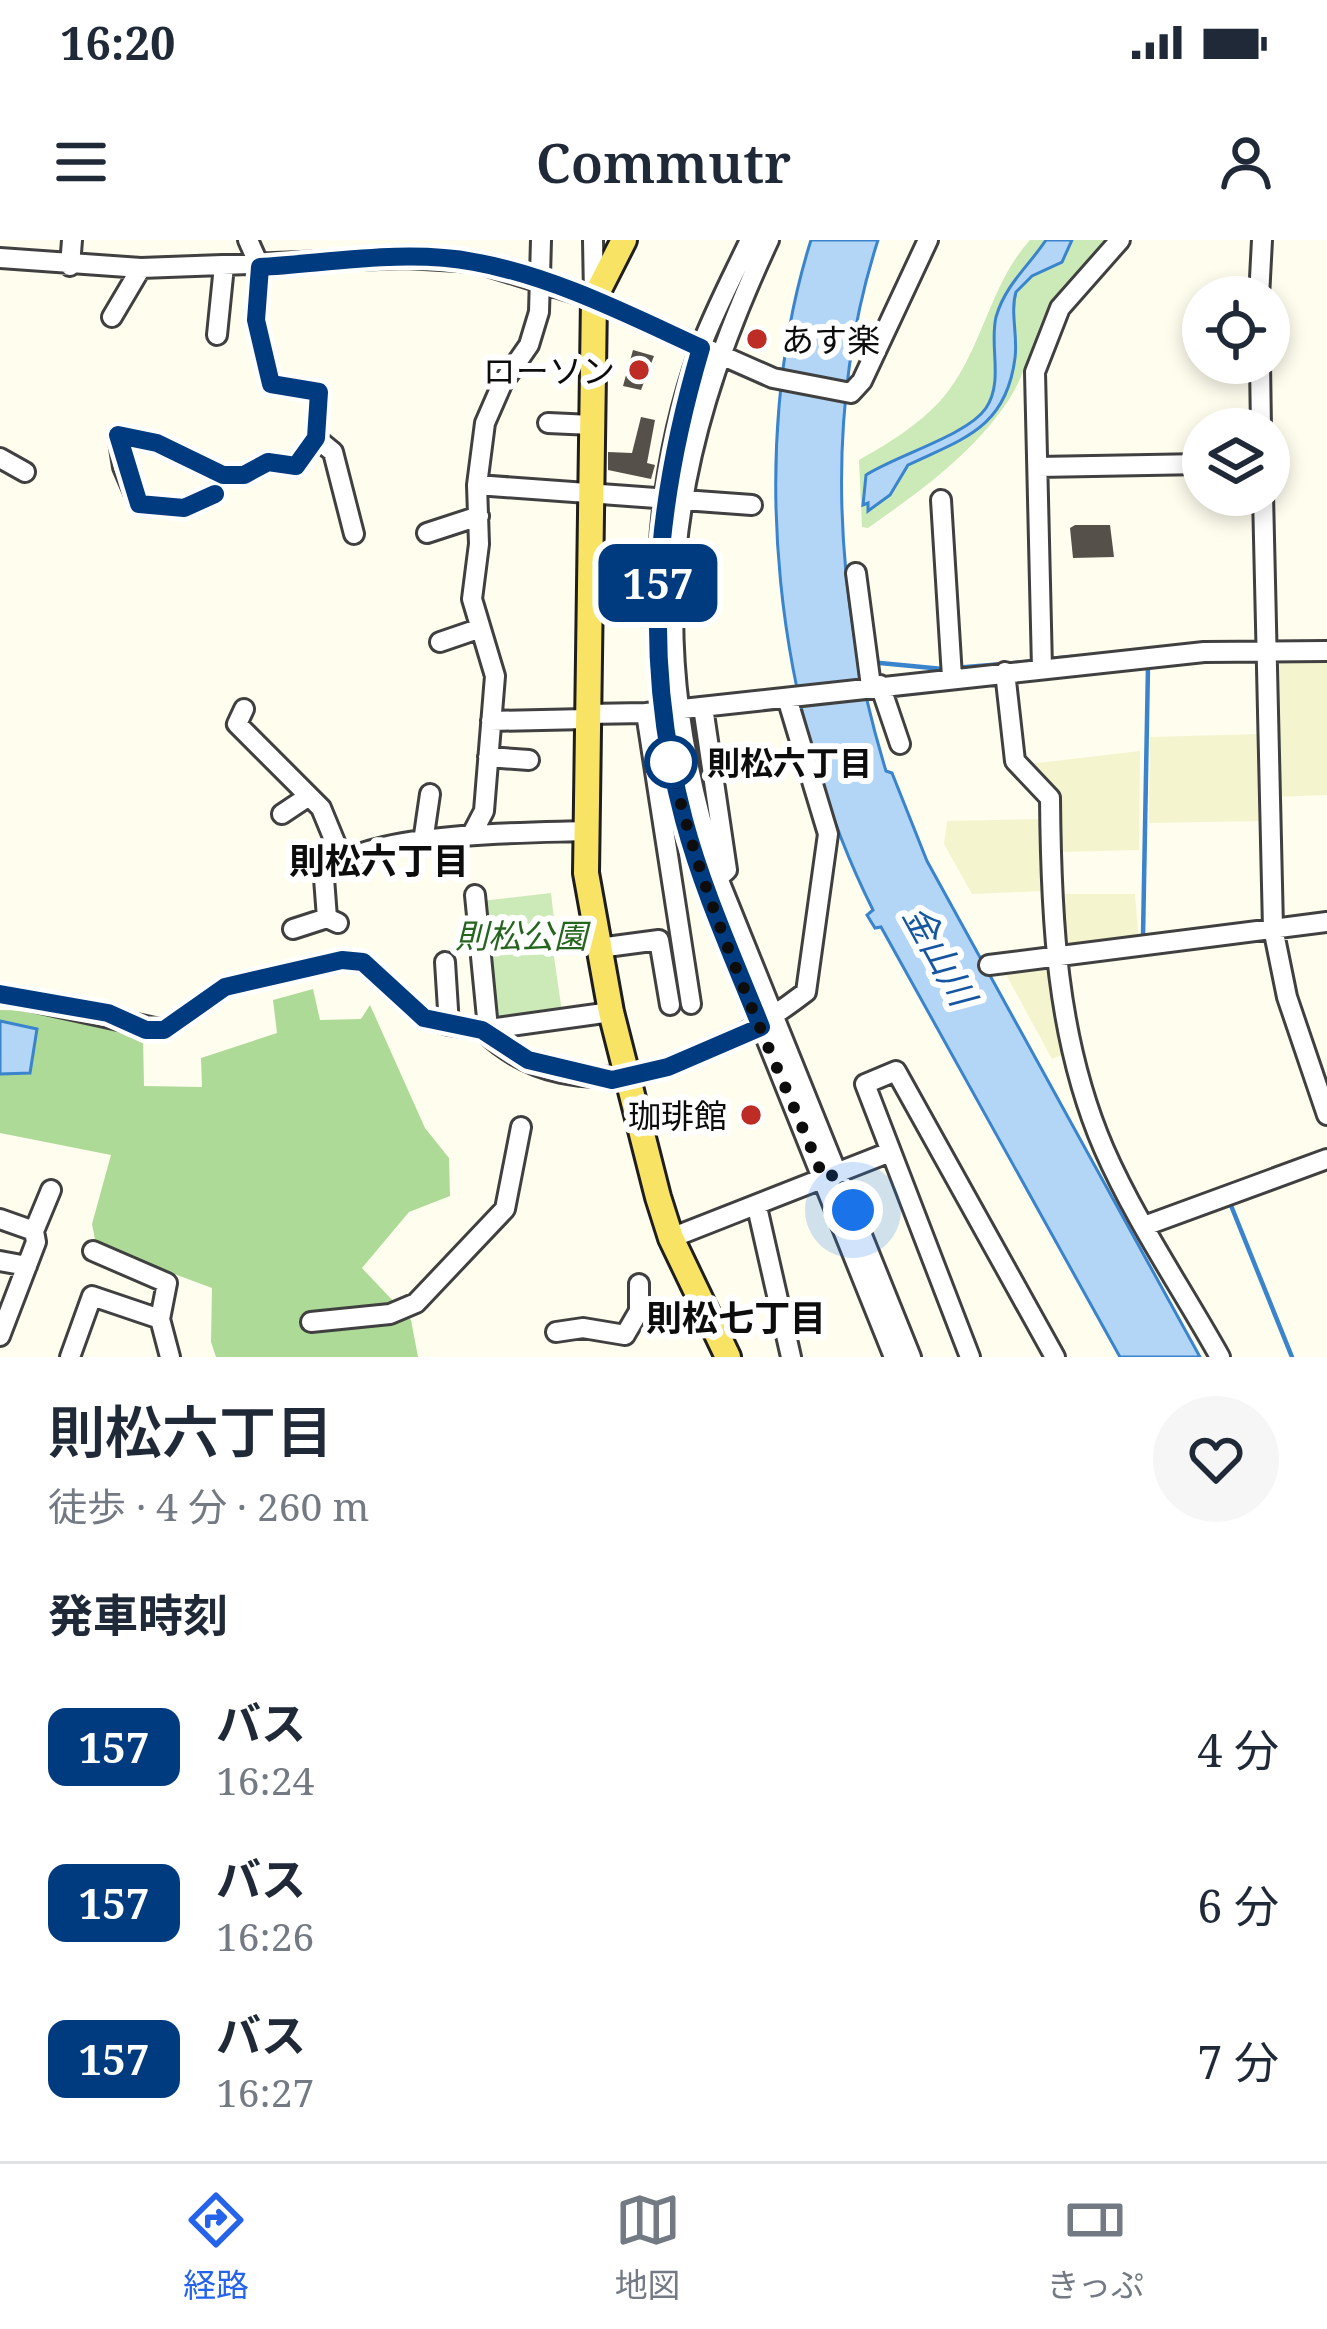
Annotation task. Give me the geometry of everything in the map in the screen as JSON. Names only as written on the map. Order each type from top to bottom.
[{"type":"main road","points":[[624,240],[594,299],[583,831],[598,947],[626,1078],[671,1238],[728,1357]]},
{"type":"street","points":[[70,266],[72,240]]},
{"type":"street","points":[[215,494],[184,508],[139,504],[118,435],[157,443],[223,475],[244,475],[268,462],[296,466],[316,438],[319,392],[271,384],[256,320],[260,267],[248,240]]},
{"type":"street","points":[[472,834],[484,811],[495,676],[472,599],[477,484],[485,423],[534,328],[541,240]]},
{"type":"street","points":[[593,240],[594,299]]},
{"type":"street","points":[[691,1004],[662,836],[658,600],[672,498],[709,352],[750,240]]},
{"type":"street","points":[[709,352],[769,240]]},
{"type":"street","points":[[0,258],[141,268],[429,259],[475,262],[594,299],[773,378],[848,392],[862,381],[928,240]]},
{"type":"street","points":[[1042,668],[1035,372],[1060,308],[1120,240]]},
{"type":"street","points":[[1260,276],[1262,240]]},
{"type":"street","points":[[217,335],[224,266]]},
{"type":"street","points":[[112,317],[141,268]]},
{"type":"street","points":[[548,423],[592,425]]},
{"type":"street","points":[[316,438],[332,452],[354,534]]},
{"type":"street","points":[[0,458],[25,472]]},
{"type":"street","points":[[1038,467],[1182,464]]},
{"type":"street","points":[[477,484],[752,506]]},
{"type":"street","points":[[941,500],[952,669]]},
{"type":"street","points":[[427,533],[478,516]]},
{"type":"street","points":[[1263,516],[1274,928],[1287,997],[1327,1114]]},
{"type":"street","points":[[856,573],[873,686],[901,744]]},
{"type":"street","points":[[440,642],[478,629]]},
{"type":"street","points":[[491,722],[703,707],[873,686],[952,669],[1005,672],[1266,644],[1327,650]]},
{"type":"street","points":[[1005,672],[1015,761],[1050,798],[1056,956],[1077,1065],[1104,1149],[1220,1357]]},
{"type":"street","points":[[485,1029],[528,1060],[590,1077],[626,1078],[668,1067],[768,1022],[806,992],[828,834],[789,697]]},
{"type":"street","points":[[703,707],[725,832],[727,870],[718,878]]},
{"type":"street","points":[[244,709],[237,724],[321,808],[342,859]]},
{"type":"street","points":[[662,711],[686,828],[910,1357]]},
{"type":"street","points":[[662,711],[768,1022]]},
{"type":"street","points":[[488,757],[529,760]]},
{"type":"street","points":[[423,842],[430,794]]},
{"type":"street","points":[[282,814],[309,796]]},
{"type":"street","points":[[662,836],[686,828]]},
{"type":"street","points":[[293,929],[332,921],[324,878],[342,859],[472,834],[583,831]]},
{"type":"street","points":[[476,895],[485,1029]]},
{"type":"street","points":[[989,965],[1327,922]]},
{"type":"street","points":[[598,947],[659,940],[670,1005]]},
{"type":"street","points":[[0,994],[108,1013],[146,1030],[164,1030],[225,987],[342,960],[363,962],[424,1018],[449,1025],[485,1029],[611,1012]]},
{"type":"street","points":[[445,962],[449,1025]]},
{"type":"street","points":[[970,1357],[866,1084],[896,1071],[1055,1357]]},
{"type":"street","points":[[311,1322],[390,1314],[416,1303],[505,1209],[521,1127]]},
{"type":"street","points":[[671,1238],[890,1152]]},
{"type":"street","points":[[1147,1226],[1327,1159]]},
{"type":"street","points":[[831,1176],[894,1357]]},
{"type":"street","points":[[0,1336],[52,1190]]},
{"type":"street","points":[[757,1207],[791,1357]]},
{"type":"street","points":[[0,1219],[34,1231]]},
{"type":"street","points":[[93,1251],[167,1283],[160,1318],[170,1357]]},
{"type":"street","points":[[0,1261],[27,1266]]},
{"type":"street","points":[[632,1357],[625,1335],[639,1312],[639,1284]]},
{"type":"street","points":[[70,1357],[92,1296],[160,1318]]},
{"type":"street","points":[[556,1332],[583,1328],[625,1335]]},
{"type":"green space","points":[[1030,240],[1108,240],[1053,300],[1019,382],[992,423],[925,487],[868,528],[862,527],[859,460],[919,421],[949,390],[971,354],[1006,275]]},
{"type":"green space","points":[[1281,659],[1327,659],[1327,795],[1274,797],[1274,677]]},
{"type":"green space","points":[[1258,734],[1260,821],[1149,823],[1150,737]]},
{"type":"green space","points":[[1140,751],[1139,850],[1059,852],[1057,793],[1029,764]]},
{"type":"green space","points":[[1043,819],[1045,891],[972,894],[944,844],[947,821]]},
{"type":"green space","name":"則松公園","points":[[551,893],[555,928],[564,929],[566,949],[553,950],[562,1012],[493,1019],[481,901]]},
{"type":"green space","points":[[1059,894],[1135,894],[1139,942],[1063,949]]},
{"type":"green space","points":[[1049,963],[1067,1053],[1052,1059],[1003,969]]},
{"type":"green space","points":[[313,989],[320,1020],[361,1019],[370,1005],[425,1128],[449,1158],[450,1196],[409,1212],[362,1268],[411,1320],[418,1357],[216,1357],[211,1342],[212,1288],[96,1245],[92,1224],[111,1155],[0,1133],[0,1074],[29,1072],[37,1029],[0,1021],[0,1010],[73,1016],[125,1030],[143,1037],[144,1086],[202,1087],[201,1058],[277,1033],[273,1000]]},
{"type":"water","name":"金山川","points":[[811,240],[878,240],[849,371],[842,506],[855,640],[886,771],[892,773],[927,861],[1200,1357],[1120,1357],[881,927],[875,928],[867,915],[873,910],[839,834],[813,753],[793,668],[780,581],[779,406],[791,321]]},
{"type":"water","points":[[1046,240],[1072,240],[1062,262],[1032,276],[1016,292],[1015,358],[1002,401],[978,428],[908,465],[890,495],[868,511],[868,503],[863,505],[866,475],[948,436],[986,408],[994,386],[996,317],[1011,286]]},
{"type":"water","points":[[0,1021],[37,1029],[30,1073],[0,1074]]},
{"type":"building","points":[[633,350],[654,356],[641,390],[623,386]]},
{"type":"building","points":[[641,417],[655,420],[647,463],[655,465],[651,479],[608,470],[608,452],[632,453]]},
{"type":"building","points":[[1110,525],[1114,557],[1073,558],[1070,528]]},
{"type":"waterway","points":[[1048,659],[1072,657]]},
{"type":"waterway","points":[[954,668],[1038,661]]},
{"type":"waterway","points":[[880,663],[943,669]]},
{"type":"waterway","points":[[1143,937],[1148,666]]},
{"type":"waterway","points":[[1230,1203],[1292,1357]]},
{"type":"bus line","name":"157","points":[[0,994],[108,1013],[146,1030],[164,1030],[225,987],[342,960],[363,962],[424,1018],[482,1030],[528,1060],[612,1080],[668,1067],[761,1027],[686,828],[663,712],[658,600],[663,497],[701,348],[594,299],[475,262],[406,258],[260,267],[256,320],[271,384],[319,392],[316,438],[296,466],[268,462],[244,475],[223,475],[157,443],[118,435],[123,467],[139,504],[184,508],[215,494]]},
{"type":"place","name":"あす楽","points":[[757,339]]},
{"type":"place","name":"ローソン","points":[[639,370]]},
{"type":"place","name":"則松六丁目","points":[[671,762]]},
{"type":"place","name":"珈琲館","points":[[751,1115]]},
{"type":"district","name":"則松六丁目","points":[[379,860]]},
{"type":"district","name":"則松七丁目","points":[[736,1317]]},
{"type":"route","points":[[671,762],[704,884],[761,1027],[824,1179],[838,1173],[853,1210]]}]
